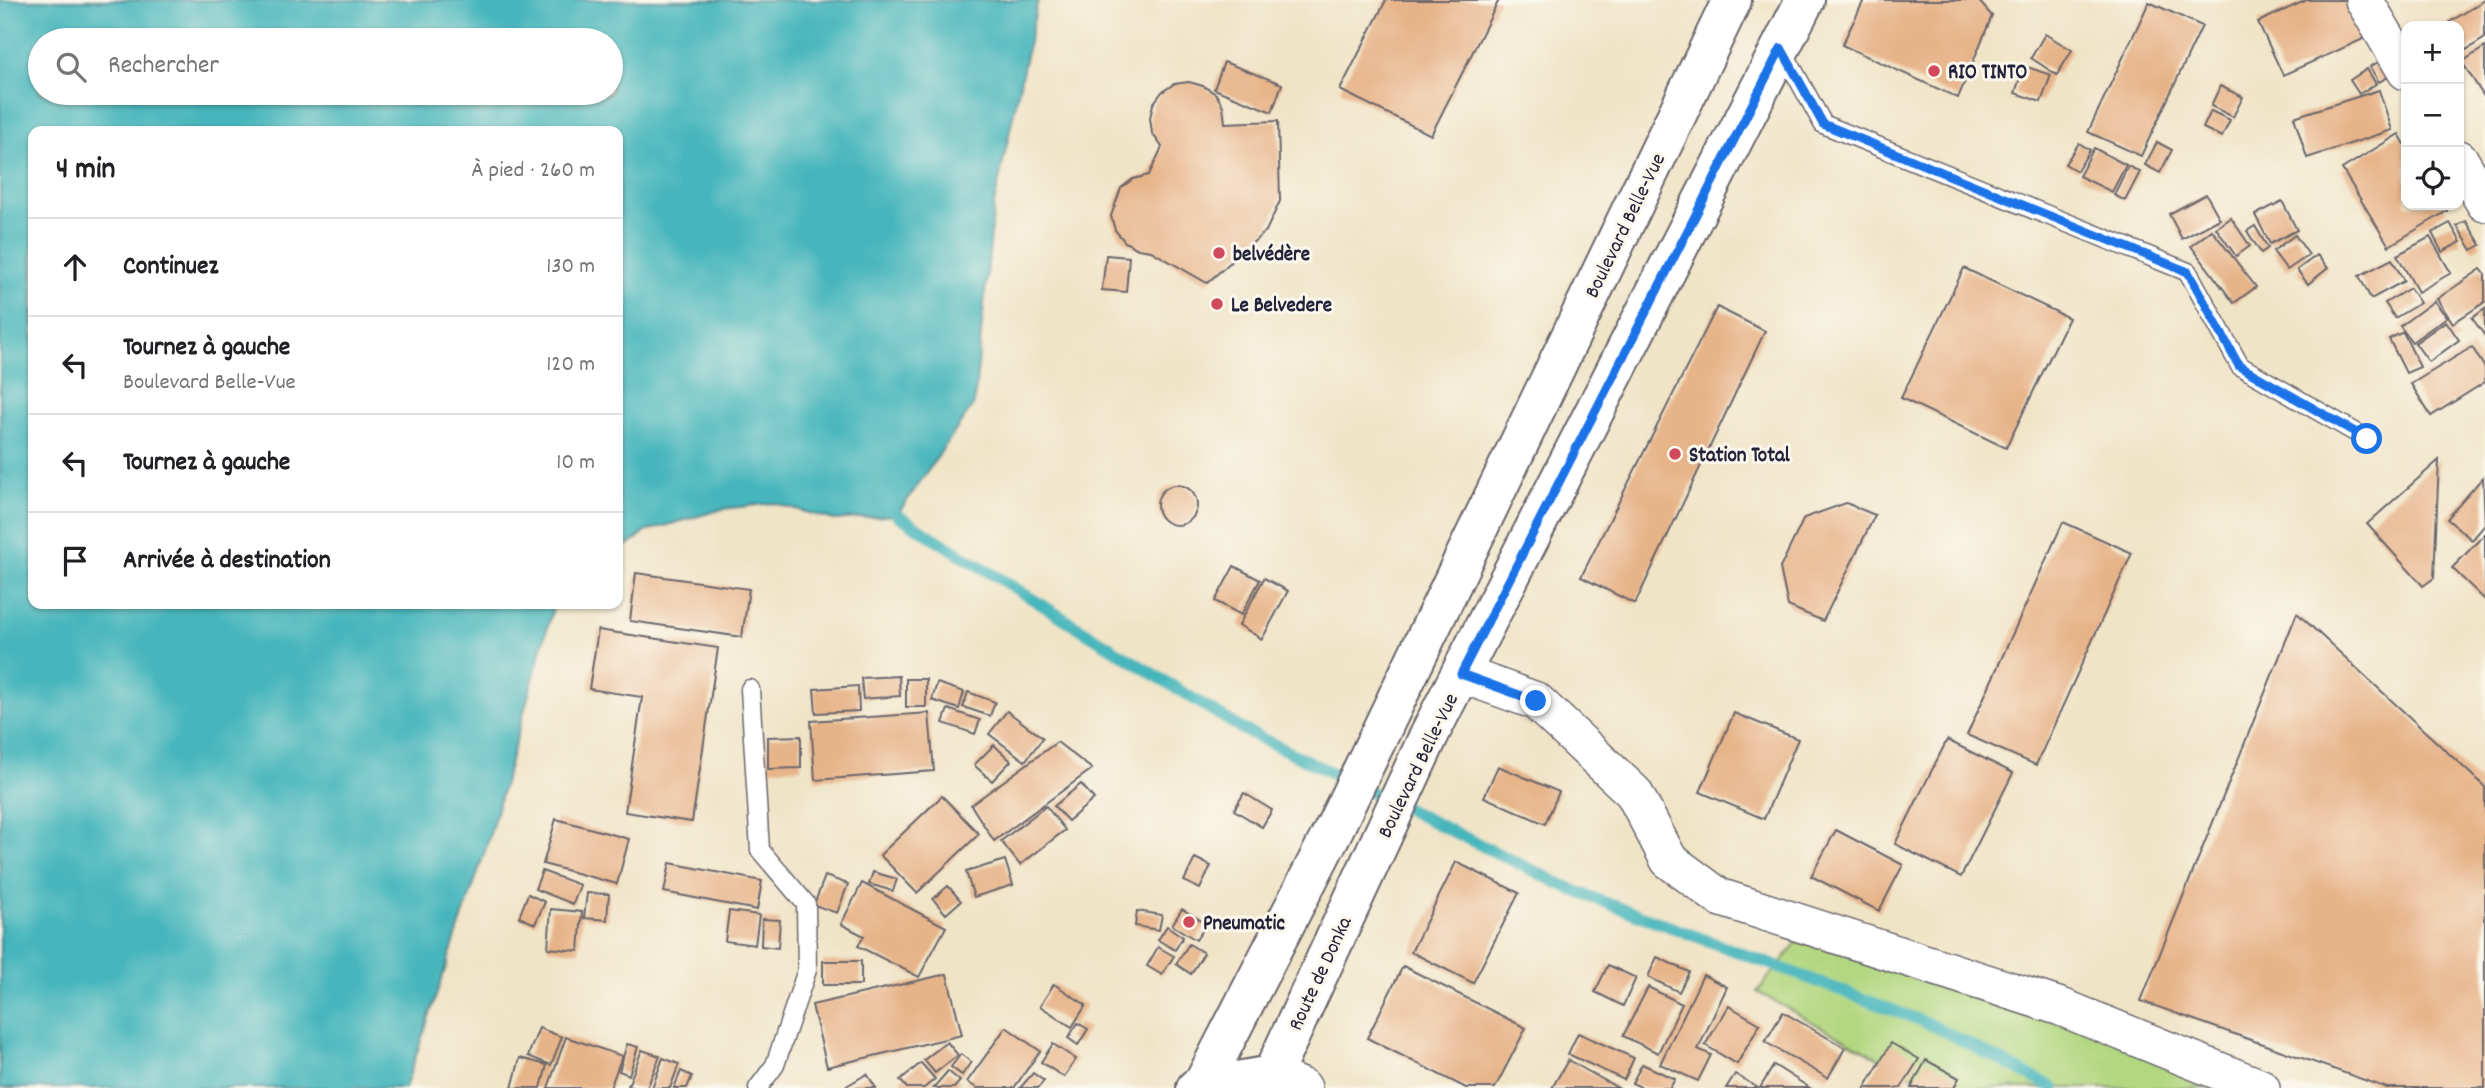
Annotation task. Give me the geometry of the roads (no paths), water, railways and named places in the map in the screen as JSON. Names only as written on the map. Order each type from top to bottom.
[{"type":"main road","name":"Boulevard Belle-Vue","points":[[1200,1087],[1335,829],[1732,0]]},
{"type":"main road","name":"Boulevard Belle-Vue","points":[[1372,857],[1431,731],[1805,0]]},
{"type":"main road","name":"Route de Donka","points":[[1280,1083],[1372,857]]},
{"type":"main road","points":[[1200,1087],[1280,1083]]},
{"type":"street","points":[[2364,0],[2401,63]]},
{"type":"street","points":[[2464,167],[2485,203]]},
{"type":"street","points":[[1461,674],[1536,701],[1634,793],[1669,860],[1719,897],[2061,1007],[2261,1088]]},
{"type":"lane","points":[[1781,48],[1823,124],[2188,272],[2239,366],[2367,439]]},
{"type":"lane","points":[[750,689],[760,850],[806,904],[807,944],[807,970],[775,1065],[758,1088]]},
{"type":"water","points":[[0,0],[1038,0],[994,204],[974,404],[897,515],[834,520],[774,503],[723,509],[647,531],[623,549],[623,126],[28,126],[28,609],[553,609],[486,848],[405,1088],[0,1088]]},
{"type":"waterway","points":[[897,515],[1242,729],[1575,891],[1930,1024],[2054,1088]]},
{"type":"place","name":"RIO TINTO","points":[[1934,71]]},
{"type":"place","name":"belvédère","points":[[1219,253]]},
{"type":"place","name":"Le Belvedere","points":[[1217,304]]},
{"type":"place","name":"Station Total","points":[[1675,454]]},
{"type":"place","name":"Pneumatic","points":[[1189,922]]}]
